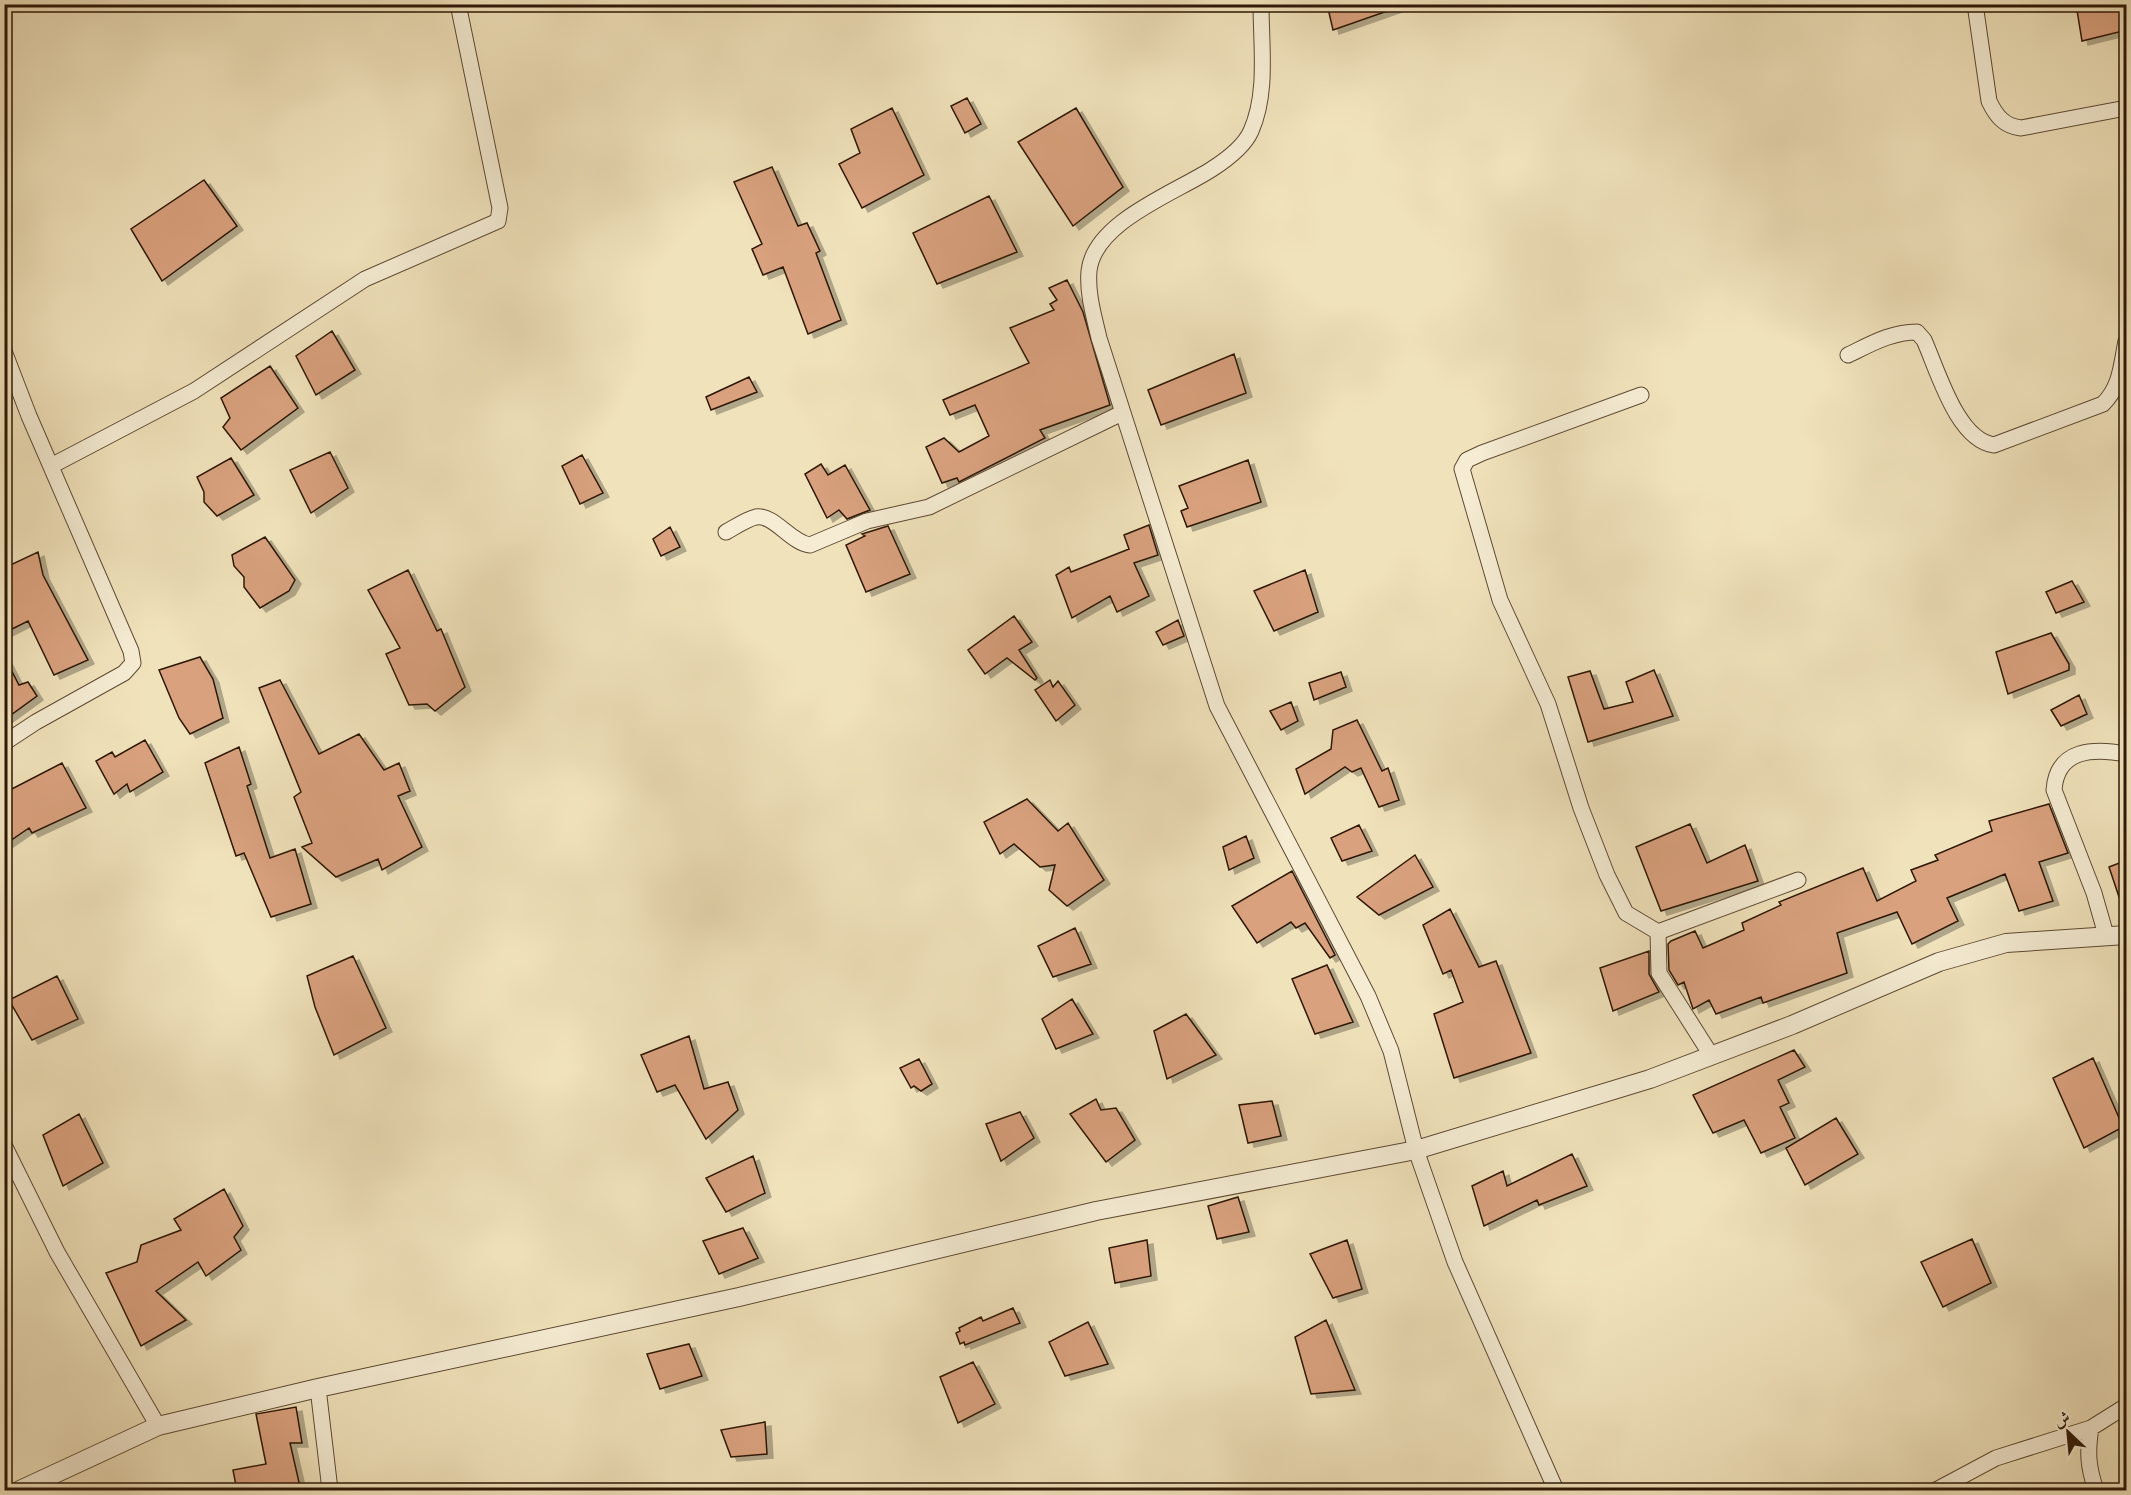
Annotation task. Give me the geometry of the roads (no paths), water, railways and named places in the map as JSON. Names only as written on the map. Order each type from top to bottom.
[{"type":"street","points":[[51,466],[194,391],[365,279],[498,221],[500,208],[458,4]]},
{"type":"street","points":[[1261,4],[1261,101],[1250,133],[1229,157],[1112,229],[1096,248],[1089,269],[1089,297],[1122,413],[1216,705],[1368,996],[1391,1051],[1416,1150],[1455,1262],[1556,1491]]},
{"type":"street","points":[[1975,4],[1989,101],[1995,115],[2012,127],[2021,128],[2127,108]]},
{"type":"street","points":[[1848,355],[1884,337],[1903,332],[1917,332],[1924,340],[1962,423],[1982,443],[1994,445],[2103,404],[2113,394],[2119,382],[2127,340]]},
{"type":"street","points":[[4,351],[131,651],[133,663],[124,673],[36,722],[4,743]]},
{"type":"street","points":[[1641,395],[1482,453],[1467,460],[1462,469],[1500,600],[1548,704],[1581,808],[1607,875],[1626,913],[1658,932]]},
{"type":"street","points":[[726,532],[756,517],[765,518],[801,544],[810,545],[867,521],[929,507],[1122,413]]},
{"type":"street","points":[[2106,935],[2094,893],[2054,790],[2055,777],[2063,766],[2083,752],[2101,749],[2127,754]]},
{"type":"street","points":[[1658,932],[1798,880]]},
{"type":"street","points":[[1658,932],[1659,973],[1711,1055]]},
{"type":"street","points":[[20,1491],[158,1426],[318,1388],[739,1297],[1096,1211],[1416,1150],[1650,1079],[1755,1040],[1939,962],[1971,952],[2006,943],[2127,935]]},
{"type":"street","points":[[4,1145],[57,1252],[158,1426]]},
{"type":"street","points":[[318,1388],[330,1491]]},
{"type":"street","points":[[1936,1491],[1996,1458],[2091,1428],[2127,1406]]},
{"type":"street","points":[[2091,1428],[2086,1452],[2088,1468],[2096,1491]]}]
